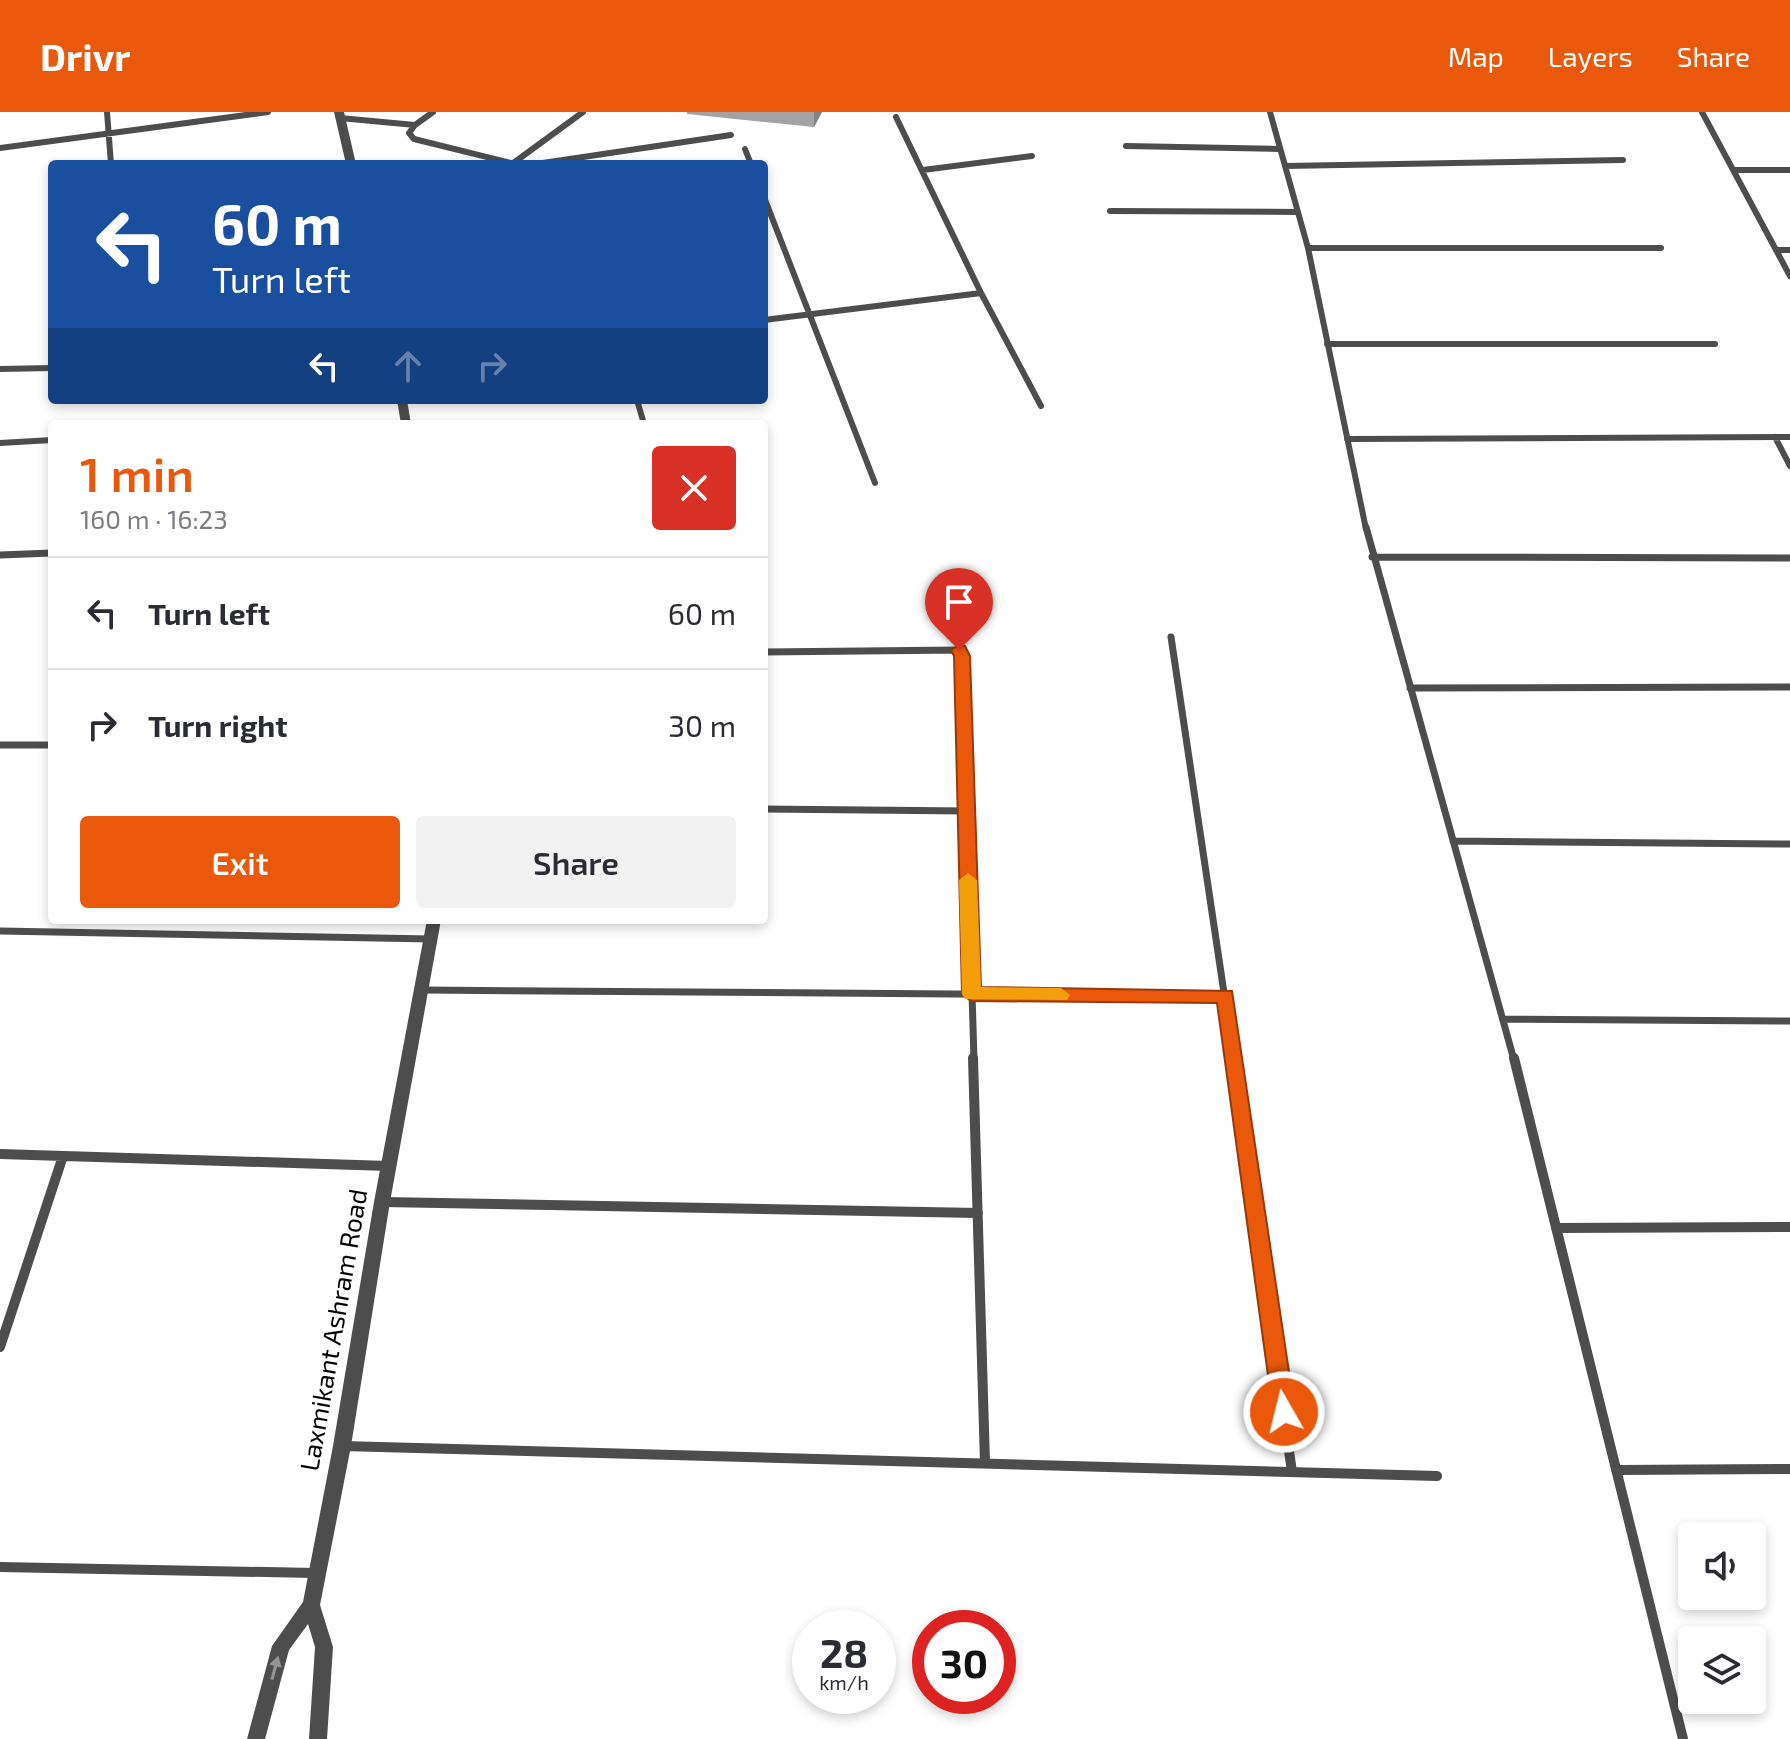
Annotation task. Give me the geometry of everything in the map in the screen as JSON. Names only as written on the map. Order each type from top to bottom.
[{"type":"street","points":[[107,112],[111,160]]},
{"type":"street","points":[[0,148],[268,112]]},
{"type":"street","points":[[433,112],[409,133],[414,139],[498,160]]},
{"type":"street","points":[[519,160],[583,112]]},
{"type":"street","points":[[1270,112],[1308,248],[1372,557],[1504,1019],[1683,1739]]},
{"type":"street","points":[[1702,112],[1790,276]]},
{"type":"street","points":[[350,160],[339,115],[415,125]]},
{"type":"street","points":[[896,117],[981,293],[1041,406]]},
{"type":"street","points":[[563,160],[731,135]]},
{"type":"street","points":[[1126,146],[1279,149]]},
{"type":"street","points":[[745,149],[749,160]]},
{"type":"street","points":[[923,170],[1032,156]]},
{"type":"street","points":[[1285,166],[1623,160]]},
{"type":"street","points":[[1733,170],[1790,170]]},
{"type":"street","points":[[768,207],[875,483]]},
{"type":"street","points":[[1110,211],[1297,212]]},
{"type":"street","points":[[1308,248],[1661,248]]},
{"type":"street","points":[[1776,250],[1790,250]]},
{"type":"street","points":[[768,319],[981,293]]},
{"type":"street","points":[[1327,344],[1715,344]]},
{"type":"street","points":[[0,369],[48,368]]},
{"type":"street","points":[[1775,437],[1790,466]]},
{"type":"street","points":[[1347,439],[1790,437]]},
{"type":"street","points":[[0,443],[48,440]]},
{"type":"street","points":[[0,555],[48,553]]},
{"type":"street","points":[[1372,557],[1790,558]]},
{"type":"street","points":[[1171,637],[1292,1472]]},
{"type":"street","points":[[768,652],[959,650],[962,656],[985,1463]]},
{"type":"street","points":[[1410,688],[1790,687]]},
{"type":"street","points":[[0,745],[48,745]]},
{"type":"street","points":[[768,809],[966,811]]},
{"type":"street","points":[[1453,841],[1790,844]]},
{"type":"street","name":"Laxmikant Ashram Road","points":[[256,1739],[281,1646],[311,1605],[434,924]]},
{"type":"street","points":[[0,931],[432,939]]},
{"type":"street","points":[[423,990],[1225,996]]},
{"type":"street","points":[[1504,1019],[1790,1021]]},
{"type":"street","points":[[0,1154],[389,1166]]},
{"type":"street","points":[[0,1347],[63,1156]]},
{"type":"street","points":[[382,1202],[978,1213]]},
{"type":"street","points":[[1556,1228],[1790,1227]]},
{"type":"street","points":[[342,1446],[1437,1476]]},
{"type":"street","points":[[1616,1470],[1790,1469]]},
{"type":"street","points":[[0,1567],[315,1573]]},
{"type":"street","points":[[311,1605],[324,1647],[318,1739]]},
{"type":"slow traffic","points":[[968,880],[971,994],[1061,995]]},
{"type":"route","points":[[959,650],[962,656],[971,994],[1225,996],[1284,1412]]}]
